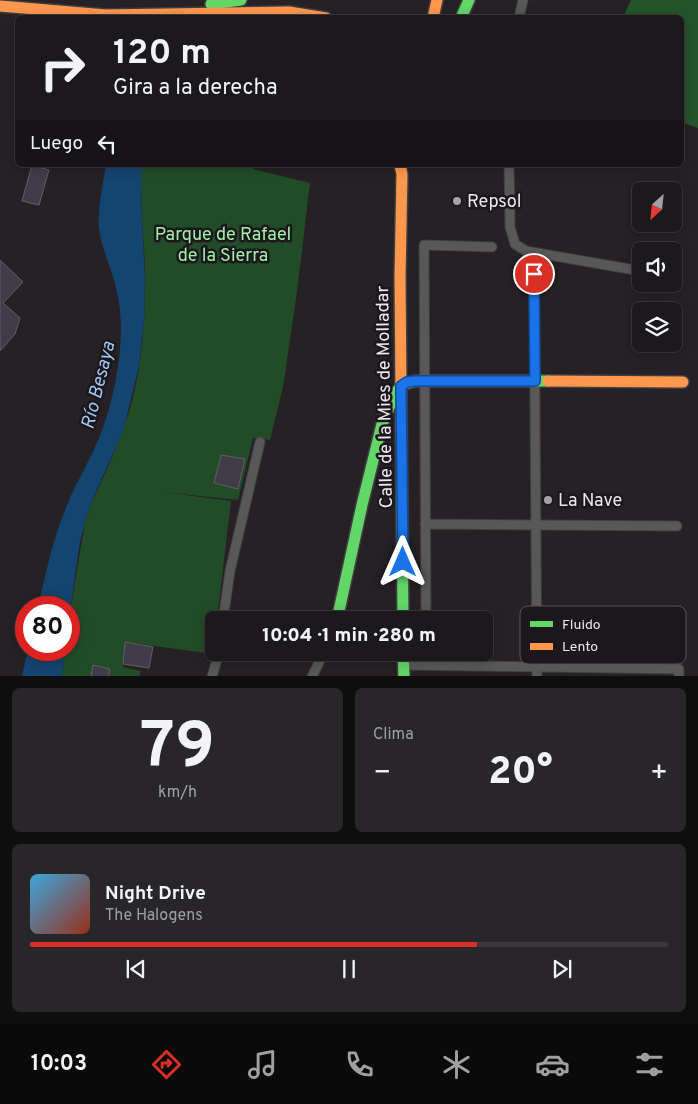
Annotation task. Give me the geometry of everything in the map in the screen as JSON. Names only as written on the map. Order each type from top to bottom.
[{"type":"main road","points":[[21,0],[49,7]]},
{"type":"main road","points":[[211,8],[241,0]]},
{"type":"main road","points":[[434,15],[437,0]]},
{"type":"main road","points":[[462,15],[469,0]]},
{"type":"main road","points":[[0,6],[49,7],[126,15],[211,8],[289,12],[308,15]]},
{"type":"main road","name":"Calle de la Mies de Molladar","points":[[403,168],[400,227],[403,611]]},
{"type":"main road","points":[[339,611],[360,510],[379,434],[387,408],[401,386],[407,382],[683,382]]},
{"type":"street","points":[[520,15],[523,0]]},
{"type":"street","points":[[509,167],[510,227],[515,244],[526,251],[632,269]]},
{"type":"street","points":[[426,611],[424,245],[492,247]]},
{"type":"street","points":[[534,274],[537,606]]},
{"type":"street","points":[[224,611],[230,571],[260,442]]},
{"type":"street","points":[[425,524],[677,526]]},
{"type":"street","points":[[212,676],[216,661]]},
{"type":"street","points":[[312,676],[320,661]]},
{"type":"street","points":[[403,671],[426,665],[537,672],[678,669],[679,676]]},
{"type":"green space","points":[[631,0],[698,0],[698,128],[684,123],[684,15],[624,15]]},
{"type":"green space","name":"Parque de Rafael de la Sierra","points":[[142,167],[254,167],[253,169],[310,183],[283,387],[270,440],[253,438],[238,500],[163,492],[231,501],[218,611],[205,611],[205,653],[125,642],[123,667],[141,671],[139,676],[62,676],[64,661],[80,661],[80,596],[73,596],[85,522],[122,432],[138,376],[143,337],[145,265],[141,194]]},
{"type":"water","points":[[106,167],[142,167],[141,198],[145,280],[144,321],[139,366],[123,432],[87,515],[80,542],[72,596],[41,596],[62,517],[104,426],[117,370],[121,331],[119,303],[104,250],[99,221]]},
{"type":"water","points":[[25,661],[64,661],[62,676],[22,676]]},
{"type":"building","points":[[31,167],[49,170],[39,205],[22,201]]},
{"type":"building","points":[[0,260],[23,282],[3,303],[20,318],[15,334],[0,351]]},
{"type":"building","points":[[221,455],[245,459],[238,489],[214,483]]},
{"type":"building","points":[[125,642],[153,647],[149,668],[123,664]]},
{"type":"building","points":[[93,665],[110,669],[108,676],[91,676]]},
{"type":"traffic: fast","points":[[211,4],[241,0]]},
{"type":"traffic: fast","points":[[462,15],[469,0]]},
{"type":"traffic: fast","points":[[339,611],[382,424],[395,393],[404,384],[416,381],[548,381]]},
{"type":"traffic: fast","points":[[401,394],[403,611]]},
{"type":"traffic: fast","points":[[403,661],[404,676]]},
{"type":"traffic: slow","points":[[434,15],[437,0]]},
{"type":"traffic: slow","points":[[0,6],[106,15]]},
{"type":"traffic: slow","points":[[106,15],[289,12],[308,15]]},
{"type":"traffic: slow","points":[[400,167],[402,174],[400,277],[401,394]]},
{"type":"traffic: slow","points":[[548,381],[683,382]]},
{"type":"place","name":"Repsol","points":[[457,201]]},
{"type":"place","name":"La Nave","points":[[548,500]]},
{"type":"route","points":[[403,562],[401,386],[407,382],[416,381],[535,381],[534,274]]},
{"type":"water label","name":"Río Besaya","points":[[97,385]]}]
